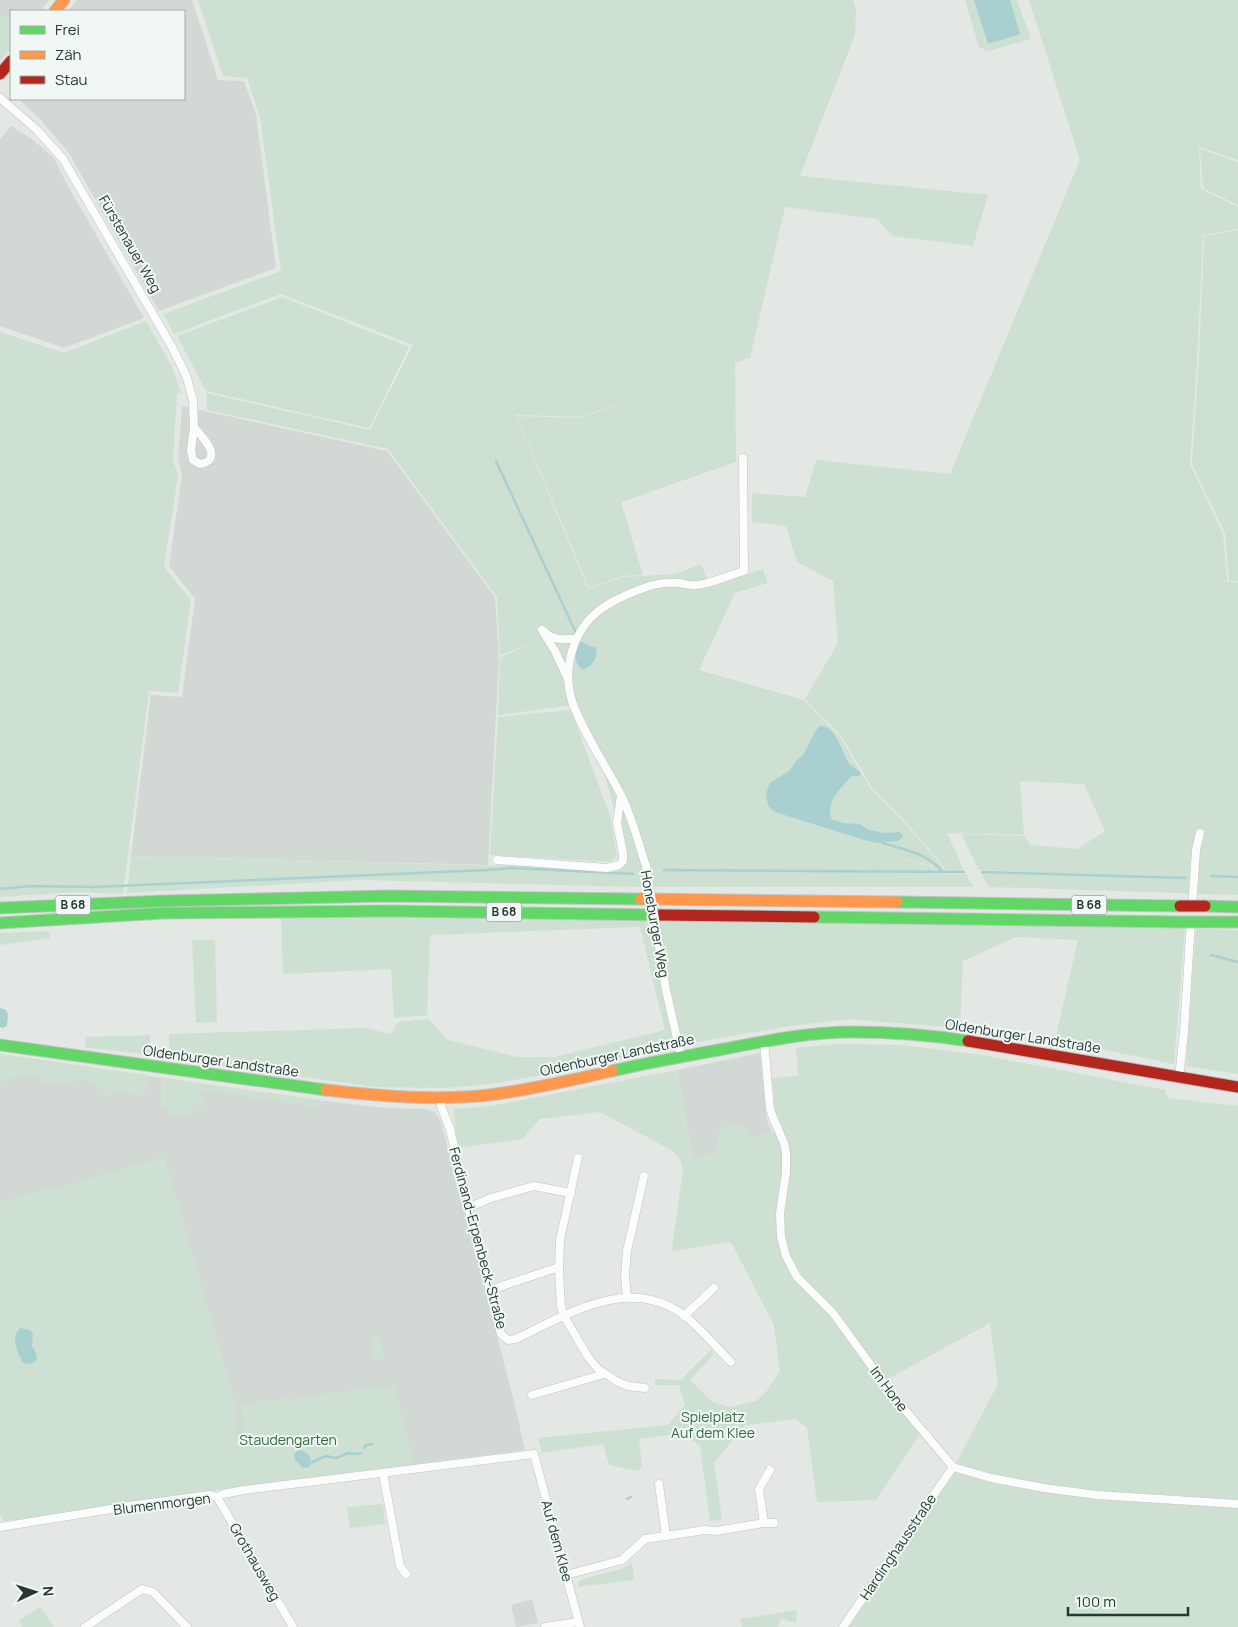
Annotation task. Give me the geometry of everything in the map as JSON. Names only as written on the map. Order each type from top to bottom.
[{"type":"main road","points":[[56,10],[64,0]]},
{"type":"main road","points":[[0,74],[10,62]]},
{"type":"main road","name":"B 68","points":[[0,908],[163,901],[388,896],[1238,907]]},
{"type":"main road","name":"B 68","points":[[0,923],[164,913],[390,911],[1238,922]]},
{"type":"main road","name":"Oldenburger Landstraße","points":[[0,1044],[336,1092],[385,1097],[441,1097],[488,1094],[548,1085],[681,1056],[764,1041],[850,1032],[940,1037],[1238,1087]]},
{"type":"street","name":"Fürstenauer Weg","points":[[0,98],[37,130],[63,159],[186,375],[193,400],[194,426]]},
{"type":"street","name":"Honeburger Weg","points":[[568,681],[570,663],[577,636],[588,620],[602,608],[641,589],[665,583],[696,586],[744,570],[743,458]]},
{"type":"street","name":"Honeburger Weg","points":[[577,636],[560,640],[550,637],[542,630],[555,651],[568,681],[573,704],[585,731],[621,795],[632,820],[646,866],[666,990],[681,1056]]},
{"type":"street","name":"Honeburger Weg","points":[[497,860],[607,868],[619,865],[623,861],[617,823],[621,795]]},
{"type":"street","points":[[1179,1077],[1185,1013],[1193,873],[1200,833]]},
{"type":"street","name":"Im Hone","points":[[764,1041],[770,1108],[786,1153],[780,1213],[781,1237],[786,1256],[797,1277],[833,1313],[895,1399],[953,1467]]},
{"type":"street","name":"Ferdinand-Erpenbeck-Straße","points":[[441,1097],[441,1106],[450,1129],[501,1334],[508,1340],[516,1339],[603,1300],[643,1299],[662,1304],[684,1316],[731,1362]]},
{"type":"street","points":[[578,1158],[560,1240],[561,1306],[564,1316],[588,1357],[604,1374],[628,1386],[645,1388]]},
{"type":"street","points":[[627,1298],[625,1276],[627,1252],[644,1176]]},
{"type":"street","points":[[477,1204],[534,1186],[570,1193]]},
{"type":"street","points":[[490,1290],[559,1267]]},
{"type":"street","points":[[684,1316],[714,1288]]},
{"type":"street","points":[[532,1395],[604,1374]]},
{"type":"street","name":"Blumenmorgen","points":[[0,1526],[136,1505],[210,1496],[217,1497],[244,1490],[532,1455]]},
{"type":"street","name":"Auf dem Klee","points":[[532,1455],[579,1624]]},
{"type":"street","points":[[953,1467],[991,1478],[1097,1495],[1238,1504]]},
{"type":"street","name":"Hardinghausstraße","points":[[843,1627],[953,1467]]},
{"type":"street","points":[[764,1523],[759,1489],[770,1470]]},
{"type":"street","points":[[383,1473],[400,1566],[406,1574]]},
{"type":"street","points":[[659,1484],[666,1536]]},
{"type":"street","name":"Grothausweg","points":[[217,1497],[293,1627]]},
{"type":"street","points":[[566,1574],[622,1560],[645,1539],[705,1530],[716,1531],[774,1523]]},
{"type":"street","points":[[85,1627],[142,1589],[153,1592],[187,1627]]},
{"type":"street","points":[[546,1627],[579,1624]]},
{"type":"shaded area","points":[[0,0],[49,0],[41,10],[10,10],[10,17],[0,18]]},
{"type":"shaded area","points":[[77,0],[192,0],[218,80],[244,81],[256,114],[276,268],[159,311],[68,152],[40,119],[19,100],[185,100],[185,10],[69,10]]},
{"type":"shaded area","points":[[11,126],[32,139],[54,158],[64,179],[144,318],[64,348],[0,326],[0,139]]},
{"type":"shaded area","points":[[182,406],[387,451],[495,597],[499,657],[488,865],[131,856],[151,695],[182,697],[195,599],[169,566],[182,475],[178,459]]},
{"type":"shaded area","points":[[760,1053],[767,1120],[772,1133],[750,1138],[740,1125],[720,1129],[717,1152],[693,1160],[677,1070]]},
{"type":"shaded area","points":[[0,1054],[307,1099],[386,1108],[424,1109],[435,1112],[441,1122],[514,1401],[525,1450],[238,1487],[4,1521],[0,1513]]},
{"type":"shaded area","points":[[532,1599],[538,1623],[516,1627],[511,1605]]},
{"type":"green space","points":[[198,0],[853,0],[856,11],[855,35],[800,176],[988,195],[973,246],[893,236],[877,219],[785,207],[750,358],[735,363],[736,462],[621,502],[643,575],[623,576],[589,588],[517,416],[581,418],[652,392],[581,417],[516,415],[588,589],[624,577],[676,574],[701,564],[710,587],[763,569],[768,583],[735,593],[699,670],[804,700],[840,737],[870,788],[902,820],[948,873],[937,873],[932,865],[884,856],[931,866],[937,874],[966,874],[974,887],[643,887],[362,880],[127,893],[131,856],[500,866],[507,860],[607,868],[625,866],[627,855],[597,748],[573,705],[498,715],[500,658],[529,644],[500,655],[497,597],[388,449],[207,410],[206,393],[370,430],[413,345],[281,294],[174,334],[163,314],[281,271],[260,118],[247,78],[223,76]]},
{"type":"green space","points":[[965,0],[1017,0],[1031,39],[988,51],[979,47]]},
{"type":"green space","points":[[1029,0],[1238,0],[1238,160],[1199,147],[1201,189],[1238,207],[1238,229],[1203,235],[1190,464],[1223,534],[1227,582],[1238,582],[1238,895],[989,887],[980,872],[1044,875],[1031,845],[1077,849],[1105,831],[1084,784],[1020,781],[1024,835],[947,833],[965,873],[949,873],[904,820],[872,788],[842,737],[805,699],[838,643],[833,581],[797,562],[786,526],[752,522],[752,493],[805,497],[816,460],[950,474],[1080,160]]},
{"type":"green space","points":[[10,17],[10,49],[0,61],[0,18]]},
{"type":"green space","points":[[1200,149],[1238,162],[1238,205],[1203,188]]},
{"type":"green space","points":[[1238,230],[1238,581],[1229,581],[1225,533],[1192,464],[1199,361],[1204,236]]},
{"type":"green space","points":[[282,297],[409,347],[369,428],[206,391],[177,336]]},
{"type":"green space","points":[[146,321],[172,367],[181,393],[177,393],[173,460],[178,475],[164,567],[191,600],[178,693],[149,691],[123,894],[76,892],[0,897],[0,332],[64,353]]},
{"type":"green space","points":[[571,710],[610,816],[617,855],[611,862],[490,855],[498,717]]},
{"type":"green space","points":[[961,834],[1024,836],[1030,844],[1043,873],[979,870]]},
{"type":"green space","points":[[281,916],[1185,928],[1174,1064],[1055,1040],[1078,940],[1016,937],[963,961],[960,1028],[849,1019],[790,1026],[670,1047],[554,1073],[491,1084],[445,1088],[374,1087],[169,1058],[169,1034],[364,1028],[391,1034],[398,1022],[429,1019],[448,1040],[517,1057],[555,1057],[665,1030],[640,927],[430,935],[427,1015],[394,1018],[391,969],[283,974]]},
{"type":"green space","points":[[1196,929],[1238,930],[1238,1074],[1186,1066]]},
{"type":"green space","points":[[49,931],[50,938],[0,945],[0,933]]},
{"type":"green space","points":[[192,940],[215,940],[217,1022],[196,1023]]},
{"type":"green space","points":[[150,1035],[150,1055],[85,1047],[85,1037]]},
{"type":"green space","name":"Spielplatz Auf dem Klee","points":[[837,1044],[902,1045],[982,1055],[1165,1090],[1168,1098],[1238,1106],[1238,1627],[843,1627],[955,1465],[998,1384],[990,1323],[886,1380],[867,1353],[860,1356],[895,1404],[920,1434],[876,1500],[817,1502],[807,1428],[796,1419],[745,1425],[714,1463],[722,1519],[710,1521],[700,1446],[683,1433],[639,1439],[642,1466],[638,1471],[609,1465],[603,1444],[542,1453],[538,1438],[668,1425],[685,1405],[679,1385],[655,1385],[655,1379],[681,1380],[711,1350],[714,1354],[690,1380],[712,1402],[730,1407],[756,1401],[766,1392],[780,1371],[774,1325],[732,1244],[728,1242],[675,1251],[672,1249],[683,1170],[679,1157],[671,1150],[600,1112],[540,1119],[522,1139],[458,1148],[453,1109],[491,1106],[677,1070],[693,1160],[717,1152],[720,1129],[731,1125],[740,1125],[750,1138],[772,1133],[783,1128],[775,1110],[772,1079],[798,1075],[796,1048]]},
{"type":"green space","points":[[0,1054],[146,1075],[147,1088],[137,1096],[136,1093],[129,1095],[127,1090],[104,1097],[102,1089],[83,1079],[52,1086],[49,1081],[40,1084],[37,1075],[32,1076],[32,1073],[0,1083]]},
{"type":"green space","points":[[161,1078],[321,1100],[321,1107],[201,1090],[202,1108],[195,1107],[196,1112],[168,1116],[167,1107],[161,1108]]},
{"type":"green space","name":"Staudengarten","points":[[164,1156],[235,1403],[238,1440],[245,1440],[241,1404],[394,1386],[414,1465],[238,1487],[4,1521],[0,1513],[0,1203],[51,1187],[58,1188]]},
{"type":"green space","points":[[371,1338],[379,1338],[385,1359],[374,1360]]},
{"type":"green space","points":[[383,1504],[385,1524],[350,1528],[347,1507]]},
{"type":"green space","points":[[632,1563],[634,1580],[577,1587],[583,1579],[621,1569]]},
{"type":"green space","points":[[40,1607],[54,1627],[22,1627],[19,1621]]},
{"type":"green space","points":[[797,1610],[796,1623],[781,1619],[778,1627],[742,1627],[740,1619]]},
{"type":"water","points":[[974,0],[1010,0],[1020,34],[988,44]]},
{"type":"water","points":[[579,641],[596,648],[594,661],[583,670],[576,661]]},
{"type":"water","points":[[820,726],[831,730],[849,763],[861,773],[860,776],[852,776],[836,795],[831,807],[831,819],[843,823],[860,824],[869,830],[885,833],[900,832],[903,836],[898,841],[877,843],[864,840],[775,812],[768,806],[766,793],[770,783],[789,771],[803,755]]},
{"type":"water","points":[[0,1008],[6,1010],[8,1015],[7,1026],[3,1028],[0,1027]]},
{"type":"water","points":[[21,1328],[30,1330],[33,1334],[32,1346],[36,1352],[37,1360],[31,1364],[23,1363],[17,1349],[15,1340],[17,1331]]},
{"type":"water","points":[[299,1450],[305,1452],[311,1459],[309,1467],[303,1468],[295,1460],[294,1454]]},
{"type":"waterway","points":[[496,461],[577,635]]},
{"type":"waterway","points":[[883,843],[922,856],[942,871]]},
{"type":"waterway","points":[[0,889],[30,886],[93,887],[512,868],[633,874]]},
{"type":"waterway","points":[[664,870],[964,872]]},
{"type":"waterway","points":[[982,872],[1185,878]]},
{"type":"waterway","points":[[1211,876],[1238,877]]},
{"type":"waterway","points":[[1211,955],[1238,962]]},
{"type":"waterway","points":[[364,1448],[366,1445],[372,1444]]},
{"type":"waterway","points":[[312,1462],[326,1456],[336,1458],[348,1453],[361,1453]]},
{"type":"waterway","points":[[627,1499],[631,1497]]},
{"type":"traffic: fast","points":[[0,908],[163,901],[388,896],[641,899]]},
{"type":"traffic: fast","points":[[897,902],[1180,906]]},
{"type":"traffic: fast","points":[[1205,906],[1238,907]]},
{"type":"traffic: fast","points":[[0,923],[164,913],[390,911],[660,915]]},
{"type":"traffic: fast","points":[[814,917],[1180,922]]},
{"type":"traffic: fast","points":[[1180,922],[1203,922]]},
{"type":"traffic: fast","points":[[1203,922],[1238,922]]},
{"type":"traffic: fast","points":[[612,1071],[756,1043],[819,1034],[851,1032],[896,1033],[968,1041]]},
{"type":"traffic: fast","points":[[0,1045],[326,1090]]},
{"type":"traffic: slow","points":[[56,10],[64,0]]},
{"type":"traffic: slow","points":[[641,899],[897,902]]},
{"type":"traffic: slow","points":[[326,1090],[407,1097],[469,1097],[520,1090],[612,1071]]},
{"type":"traffic: jam","points":[[0,74],[10,62]]},
{"type":"traffic: jam","points":[[1180,906],[1205,906]]},
{"type":"traffic: jam","points":[[660,915],[814,917]]},
{"type":"traffic: jam","points":[[968,1041],[1238,1087]]}]
